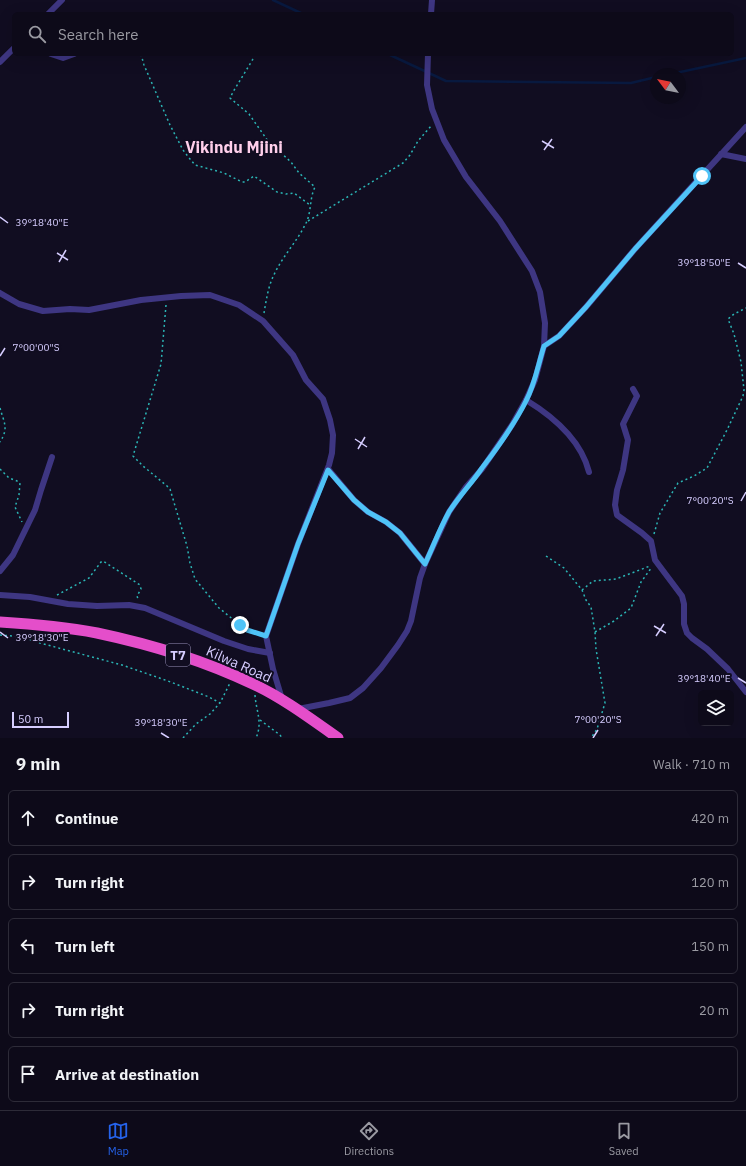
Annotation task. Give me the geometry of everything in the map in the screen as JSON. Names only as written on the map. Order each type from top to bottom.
[{"type":"highway","name":"Kilwa Road","points":[[0,622],[35,624],[96,633],[165,650],[203,663],[254,684],[296,709],[338,738]]},
{"type":"street","points":[[50,12],[62,0]]},
{"type":"street","points":[[431,12],[432,0]]},
{"type":"street","points":[[0,62],[12,50]]},
{"type":"street","points":[[57,56],[63,58],[68,56]]},
{"type":"street","points":[[296,709],[350,698],[363,688],[381,668],[407,631],[411,620],[420,578],[449,512],[466,487],[482,469],[512,425],[535,380],[544,346],[545,323],[540,292],[532,271],[500,221],[466,177],[444,140],[436,121],[427,85],[428,56]]},
{"type":"street","points":[[544,346],[559,336],[586,307],[635,249],[746,127]]},
{"type":"street","points":[[739,134],[746,136]]},
{"type":"street","points":[[721,154],[746,159]]},
{"type":"street","points":[[0,293],[19,304],[43,311],[70,308],[89,310],[141,300],[210,295],[239,305],[263,321],[293,355],[306,380],[322,400],[330,420],[333,436],[332,453],[328,470],[298,544],[266,636],[273,669],[282,700]]},
{"type":"street","points":[[633,389],[637,396],[623,424],[628,440],[623,470],[617,490],[615,505],[617,515],[651,541],[655,560],[682,596],[684,624],[687,633],[728,669],[746,692]]},
{"type":"street","points":[[526,400],[547,413],[578,445],[586,459],[589,472]]},
{"type":"street","points":[[0,571],[14,555],[21,542],[35,510],[52,457]]},
{"type":"street","points":[[328,470],[354,500],[368,512],[386,522],[400,533],[425,564]]},
{"type":"street","points":[[0,595],[30,597],[47,601],[97,606],[129,605],[145,608],[224,641],[248,649],[270,653]]},
{"type":"path","points":[[142,56],[170,125],[183,150],[195,165],[224,173],[242,182],[245,182],[254,176],[277,192],[286,194],[294,193],[310,205]]},
{"type":"path","points":[[253,59],[230,98],[249,114],[268,141],[291,162],[299,173],[315,186],[307,222],[272,278],[263,321]]},
{"type":"path","points":[[307,222],[403,163],[418,141],[436,121]]},
{"type":"path","points":[[167,297],[161,364],[133,456],[170,489],[195,579],[219,608],[240,625],[247,630],[266,636]]},
{"type":"path","points":[[651,541],[660,513],[678,483],[707,468],[727,430],[742,396],[744,390],[741,362],[728,319],[746,308]]},
{"type":"path","points":[[0,408],[4,418],[6,431],[0,442]]},
{"type":"path","points":[[0,469],[8,478],[17,481],[20,484],[19,495],[14,507],[26,528]]},
{"type":"path","points":[[546,556],[564,568],[582,590],[591,607],[605,703],[597,729],[591,738]]},
{"type":"path","points":[[47,601],[87,579],[103,561],[140,585],[141,589],[137,596],[138,601],[139,604],[145,608]]},
{"type":"path","points":[[582,590],[593,581],[616,579],[653,565],[641,582],[631,608],[614,621],[595,632]]},
{"type":"path","points":[[0,635],[23,637],[122,665],[168,681],[209,697],[220,703]]},
{"type":"path","points":[[183,738],[196,724],[210,714],[220,703],[234,676]]},
{"type":"path","points":[[254,684],[256,706],[260,720],[256,738]]},
{"type":"path","points":[[260,720],[282,738]]},
{"type":"waterway","points":[[273,0],[299,12]]},
{"type":"waterway","points":[[392,56],[446,81],[631,83],[650,78]]},
{"type":"waterway","points":[[686,71],[746,58]]},
{"type":"district","name":"Vikindu Mjini","points":[[234,147]]},
{"type":"route","points":[[240,625],[247,630],[266,636],[298,544],[328,470],[354,500],[368,512],[386,522],[400,533],[425,564],[449,512],[466,487],[482,469],[512,425],[526,400],[535,380],[544,346],[559,336],[586,307],[635,249],[702,176]]}]
